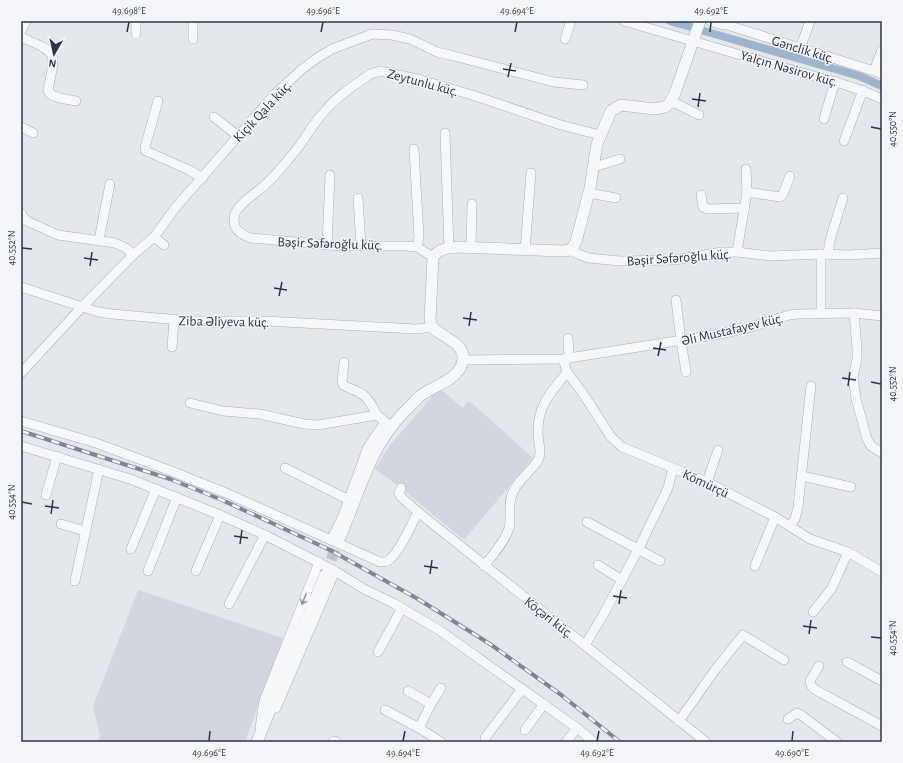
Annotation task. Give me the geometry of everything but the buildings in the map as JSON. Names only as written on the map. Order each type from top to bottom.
[{"type":"street","points":[[21,31],[26,21]]},
{"type":"street","points":[[136,21],[136,34]]},
{"type":"street","points":[[193,21],[193,38]]},
{"type":"street","points":[[565,39],[571,21]]},
{"type":"street","points":[[624,21],[695,39]]},
{"type":"street","points":[[712,21],[724,23]]},
{"type":"street","points":[[800,49],[810,21]]},
{"type":"street","points":[[571,250],[576,242],[589,193],[597,144],[611,111],[621,105],[659,109],[665,107],[671,101],[695,39],[699,23]]},
{"type":"street","name":"Gənclik küç.","points":[[724,23],[800,49],[878,73]]},
{"type":"street","name":"Kiçik Qala küç.","points":[[21,373],[82,307],[133,255],[154,237],[176,207],[275,94],[317,58],[332,49],[372,34],[392,35],[410,39],[437,52],[554,82],[583,84]]},
{"type":"street","points":[[21,37],[47,48],[54,57],[48,90],[49,93],[53,96],[76,101]]},
{"type":"street","name":"Yalçın Nəsirov küç.","points":[[695,39],[794,71],[835,81],[862,90],[882,99]]},
{"type":"street","points":[[878,73],[882,50]]},
{"type":"street","name":"Zeytunlu küç.","points":[[234,220],[236,211],[239,207],[266,184],[281,168],[300,145],[325,110],[370,74],[375,72],[381,71],[421,80],[472,95],[561,125],[600,135]]},
{"type":"street","points":[[824,119],[835,81]]},
{"type":"street","points":[[844,141],[862,90]]},
{"type":"street","points":[[158,101],[145,147],[146,151],[189,170],[203,178]]},
{"type":"street","points":[[671,101],[699,115]]},
{"type":"street","points":[[214,117],[238,136]]},
{"type":"street","points":[[21,127],[33,133]]},
{"type":"street","points":[[445,133],[449,248]]},
{"type":"street","points":[[414,149],[419,237],[417,247]]},
{"type":"street","points":[[594,167],[620,159]]},
{"type":"street","points":[[737,252],[747,192],[746,169]]},
{"type":"street","points":[[525,250],[531,173]]},
{"type":"street","points":[[327,245],[330,175]]},
{"type":"street","points":[[747,192],[780,197],[783,194],[790,176]]},
{"type":"street","points":[[99,240],[110,184]]},
{"type":"street","points":[[589,193],[616,198]]},
{"type":"street","points":[[701,195],[703,207],[708,209],[745,208]]},
{"type":"street","points":[[358,198],[361,245]]},
{"type":"street","points":[[821,313],[824,254],[843,198]]},
{"type":"street","points":[[471,247],[472,204]]},
{"type":"street","points":[[21,213],[27,221],[58,236],[99,240],[121,245],[133,255]]},
{"type":"street","name":"Bəşir Səfəroğlu küç.","points":[[234,220],[238,232],[251,238],[327,245],[394,245],[417,247],[433,257],[439,251],[449,248],[471,247],[525,250],[571,250],[588,258],[620,261],[674,260],[722,252],[737,252],[771,256],[824,254],[849,256],[882,253]]},
{"type":"street","points":[[154,237],[164,245]]},
{"type":"street","points":[[336,538],[367,449],[388,424],[420,397],[456,374],[462,366],[462,352],[459,347],[432,327],[430,320],[433,257]]},
{"type":"street","name":"Ziba Əliyeva küç.","points":[[21,287],[98,312],[174,320],[265,321],[416,329],[432,327]]},
{"type":"street","points":[[676,300],[686,372]]},
{"type":"street","points":[[854,313],[857,359],[853,377],[856,399],[867,440],[871,446],[882,453]]},
{"type":"street","name":"Əli Mustafayev küç.","points":[[463,360],[566,358],[681,341],[748,328],[789,315],[854,313],[882,316]]},
{"type":"street","points":[[172,347],[174,320]]},
{"type":"street","name":"Kömürçü","points":[[568,338],[566,358],[567,372],[616,443],[630,451],[707,482],[775,517],[814,541],[848,552],[882,572]]},
{"type":"street","points":[[344,362],[343,385],[347,388],[360,392],[368,399],[377,415],[388,424]]},
{"type":"street","points":[[484,566],[507,534],[510,526],[510,497],[513,491],[538,461],[540,450],[539,424],[544,403],[567,372]]},
{"type":"street","points":[[790,526],[795,519],[798,507],[812,386]]},
{"type":"street","points":[[190,403],[223,411],[265,415],[304,424],[318,425],[377,415]]},
{"type":"street","points":[[21,421],[96,443],[165,468],[336,538],[375,560],[385,562],[390,560],[418,512]]},
{"type":"street","points":[[336,538],[388,424]]},
{"type":"street","points":[[21,446],[99,469],[177,497],[265,535],[319,562],[330,573],[402,608],[439,630],[544,704],[594,742]]},
{"type":"street","points":[[707,482],[718,450]]},
{"type":"street","points":[[46,495],[56,456]]},
{"type":"street","points":[[285,468],[349,500]]},
{"type":"street","points":[[585,645],[602,617],[638,550],[668,488],[673,468]]},
{"type":"street","points":[[75,581],[99,469]]},
{"type":"street","points":[[802,476],[851,487]]},
{"type":"street","name":"Köçəri küç.","points":[[401,488],[399,493],[401,497],[418,512],[706,742]]},
{"type":"street","points":[[131,549],[156,489]]},
{"type":"street","points":[[148,571],[177,497]]},
{"type":"street","points":[[196,571],[220,515]]},
{"type":"street","points":[[755,566],[775,517]]},
{"type":"street","points":[[587,522],[660,561]]},
{"type":"street","points":[[61,524],[85,531]]},
{"type":"street","points":[[229,604],[265,535]]},
{"type":"street","points":[[813,612],[832,588],[848,552]]},
{"type":"street","points":[[258,740],[264,701],[319,562]]},
{"type":"street","points":[[598,565],[622,580]]},
{"type":"street","points":[[258,740],[330,573]]},
{"type":"street","points":[[378,652],[402,608]]},
{"type":"street","points":[[679,721],[715,670],[743,635],[784,660]]},
{"type":"street","points":[[847,662],[882,681]]},
{"type":"street","points":[[819,666],[810,681],[810,685],[814,689],[882,726]]},
{"type":"street","points":[[419,728],[441,688]]},
{"type":"street","points":[[485,738],[522,689]]},
{"type":"street","points":[[408,691],[431,704]]},
{"type":"street","points":[[525,730],[544,704]]},
{"type":"street","points":[[385,710],[419,728],[435,740]]},
{"type":"street","points":[[788,719],[797,713],[837,742]]},
{"type":"street","points":[[566,742],[577,728]]},
{"type":"shaded area","points":[[439,388],[463,408],[468,401],[473,404],[533,458],[464,540],[401,488],[375,469],[388,448]]},
{"type":"shaded area","points":[[138,590],[283,638],[245,742],[97,742],[100,736],[93,706]]},
{"type":"waterway","points":[[670,21],[859,76],[882,86]]},
{"type":"tunnel","points":[[325,575],[340,537]]},
{"type":"railway","points":[[21,431],[170,479],[222,500],[330,550],[418,599],[490,644],[560,694],[620,742]]}]
